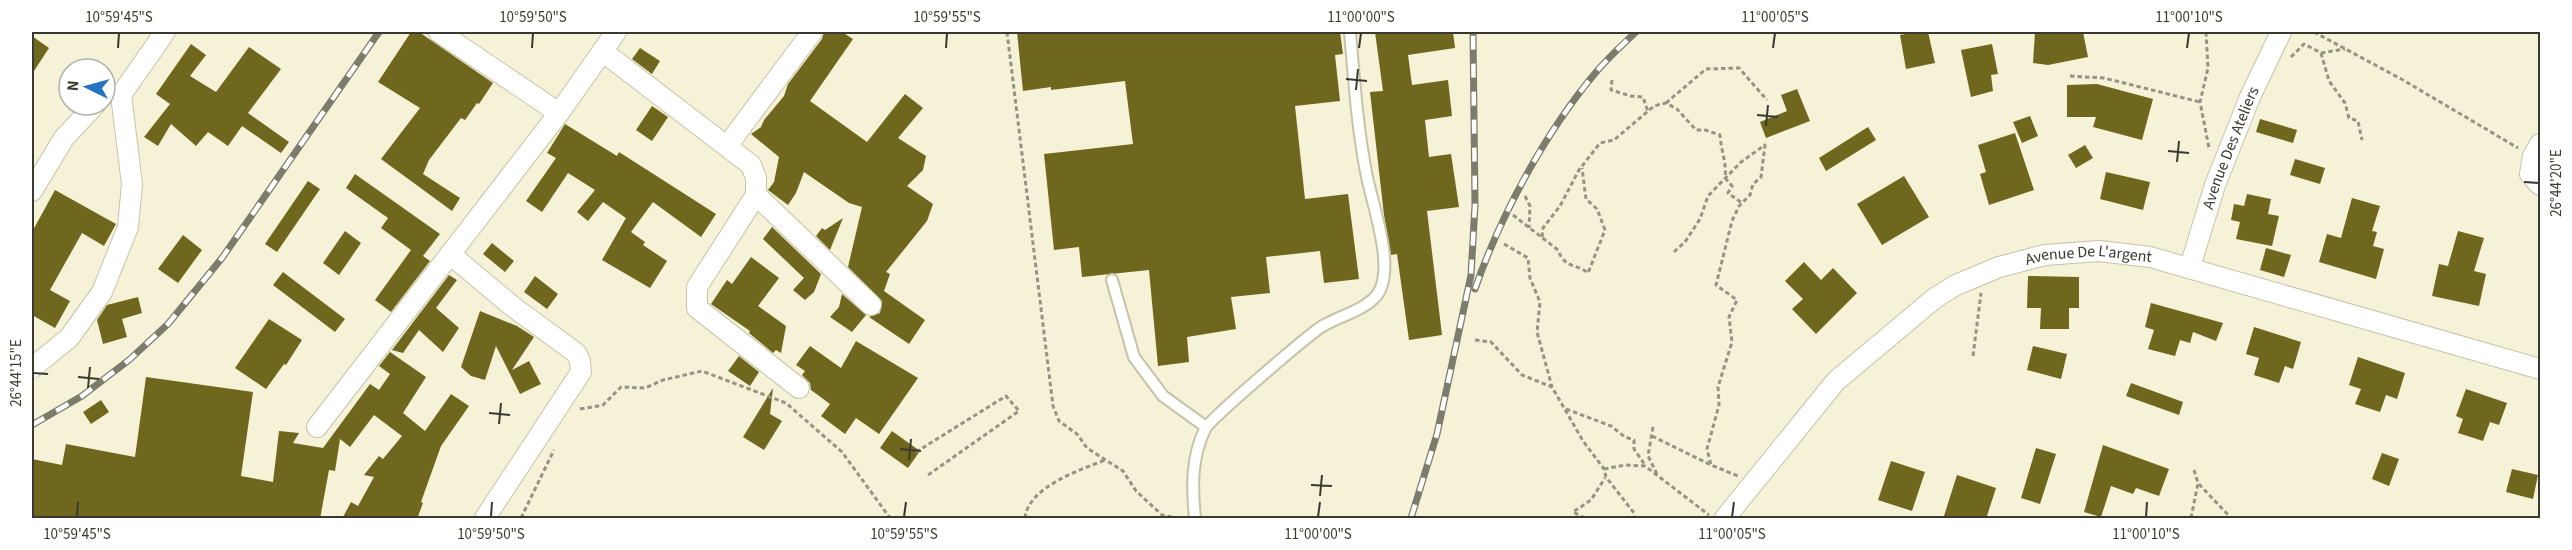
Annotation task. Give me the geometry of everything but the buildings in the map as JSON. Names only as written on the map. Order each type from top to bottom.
[{"type":"street","points":[[117,93],[165,32]]},
{"type":"street","points":[[439,32],[559,113]]},
{"type":"street","points":[[317,427],[559,113],[616,32]]},
{"type":"street","points":[[727,146],[812,32]]},
{"type":"street","name":"Avenue Des Ateliers","points":[[2190,267],[2215,185],[2250,97],[2281,32]]},
{"type":"street","points":[[602,51],[751,165],[756,178],[756,195],[697,287],[697,308],[799,388]]},
{"type":"street","points":[[32,368],[69,338],[102,292],[129,227],[132,184],[117,116]]},
{"type":"street","points":[[32,191],[64,138],[84,117]]},
{"type":"street","points":[[2537,150],[2530,174],[2541,185]]},
{"type":"street","points":[[756,195],[871,305]]},
{"type":"street","name":"Avenue De L'argent","points":[[1725,519],[1836,381],[1935,298],[1999,267],[2046,255],[2099,251],[2150,257],[2541,369]]},
{"type":"street","points":[[450,254],[512,306],[576,354],[580,361],[581,372],[485,519]]},
{"type":"lane","points":[[1195,519],[1194,463],[1206,427],[1321,327],[1364,305],[1378,292],[1385,270],[1376,207],[1366,174],[1355,94],[1350,32]]},
{"type":"lane","points":[[1112,280],[1134,357],[1163,396],[1206,427]]},
{"type":"path","points":[[1007,32],[1053,406],[1059,421],[1077,434],[1087,448],[1123,471],[1136,491],[1162,515],[1176,519]]},
{"type":"path","points":[[2206,32],[2208,68],[2200,102],[2210,154]]},
{"type":"path","points":[[2314,32],[2537,150]]},
{"type":"path","points":[[2289,59],[2304,44],[2321,53],[2347,48]]},
{"type":"path","points":[[2321,53],[2329,81],[2345,103],[2349,118],[2358,121],[2362,140]]},
{"type":"path","points":[[1542,237],[1543,228],[1560,206],[1581,167],[1600,143],[1614,140],[1654,106],[1666,103],[1707,69],[1739,68],[1767,100]]},
{"type":"path","points":[[2070,76],[2104,78],[2200,102]]},
{"type":"path","points":[[1612,80],[1611,90],[1630,96],[1643,97],[1648,112]]},
{"type":"path","points":[[1666,103],[1677,109],[1696,130],[1705,130],[1719,135],[1721,153],[1727,163],[1725,178],[1732,186],[1728,194],[1742,203]]},
{"type":"path","points":[[1674,252],[1685,242],[1700,219],[1708,195],[1741,162],[1765,146],[1761,177],[1753,184],[1750,195],[1742,203],[1732,222],[1716,285],[1737,300],[1729,316],[1732,342],[1718,387],[1719,405],[1707,449],[1711,465]]},
{"type":"path","points":[[1514,215],[1558,250],[1560,256],[1571,267],[1583,269],[1588,273],[1605,230],[1597,209],[1586,199],[1581,167]]},
{"type":"path","points":[[1525,196],[1530,206],[1529,228]]},
{"type":"path","points":[[1504,244],[1528,258],[1530,278],[1540,302],[1538,332],[1552,387],[1583,441],[1604,469],[1606,477],[1634,513],[1634,519]]},
{"type":"path","points":[[1974,356],[1983,274]]},
{"type":"path","points":[[1475,340],[1491,342],[1522,375],[1552,387]]},
{"type":"path","points":[[579,410],[603,405],[621,387],[645,387],[663,380],[702,371],[786,403],[842,452],[890,519]]},
{"type":"path","points":[[916,452],[1006,396],[1019,411],[928,475]]},
{"type":"path","points":[[1564,408],[1611,426],[1625,437],[1634,440],[1634,449],[1645,466],[1686,500],[1714,519]]},
{"type":"path","points":[[1653,427],[1648,456],[1658,476]]},
{"type":"path","points":[[1652,436],[1711,465],[1756,483]]},
{"type":"path","points":[[521,519],[550,461],[556,442]]},
{"type":"path","points":[[1025,519],[1030,501],[1038,494],[1072,473],[1105,460]]},
{"type":"path","points":[[1604,469],[1625,465],[1645,466]]},
{"type":"path","points":[[2194,470],[2198,483],[2231,519]]},
{"type":"path","points":[[1585,519],[1573,512],[1591,500],[1606,477]]},
{"type":"path","points":[[2191,519],[2198,483]]},
{"type":"railway","points":[[32,425],[82,396],[129,360],[168,324],[222,258],[379,32]]},
{"type":"railway","points":[[1411,518],[1437,434],[1471,275],[1475,205],[1473,32]]},
{"type":"railway","points":[[1475,289],[1498,232],[1543,147],[1597,71],[1636,32]]}]
